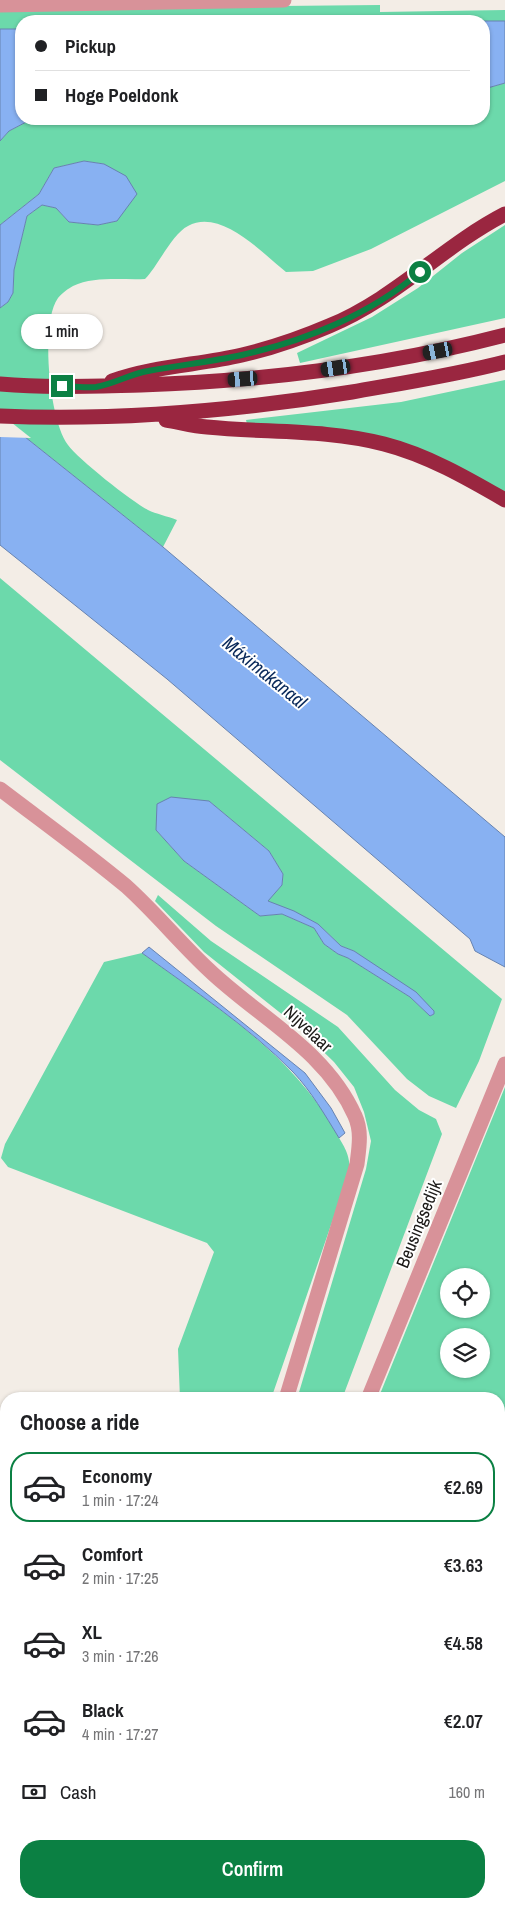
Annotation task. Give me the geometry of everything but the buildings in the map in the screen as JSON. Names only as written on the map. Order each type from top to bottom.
[{"type":"highway","points":[[96,387],[134,374],[242,355],[330,326],[390,294],[455,243],[505,214]]},
{"type":"highway","points":[[0,384],[96,387],[177,384],[298,374],[393,360],[505,335]]},
{"type":"highway","points":[[0,416],[55,418],[142,416],[306,399],[398,384],[505,362]]},
{"type":"highway","points":[[142,416],[206,427],[290,432],[385,444],[430,460],[505,500]]},
{"type":"street","points":[[0,5],[284,0]]},
{"type":"street","name":"Nijvelaar","points":[[0,788],[126,887],[210,971],[289,1034],[324,1070],[342,1092],[356,1117],[360,1138],[357,1164],[288,1392]]},
{"type":"street","name":"Beusingsedijk","points":[[371,1392],[505,1064]]},
{"type":"green space","points":[[380,5],[380,12],[505,10],[505,21],[490,21],[490,15],[15,15],[15,29],[0,29],[0,9]]},
{"type":"green space","points":[[505,83],[505,181],[371,249],[313,271],[286,272],[240,235],[214,223],[201,222],[188,226],[176,236],[145,279],[90,281],[73,286],[58,298],[52,310],[48,349],[52,394],[61,433],[74,451],[118,489],[148,510],[177,520],[163,547],[0,417],[0,308],[8,302],[13,293],[14,270],[27,216],[42,205],[56,208],[69,222],[98,225],[117,221],[104,164],[84,161],[54,168],[39,194],[0,225],[0,141],[9,131],[20,125],[490,125],[490,87]]},
{"type":"green space","points":[[505,225],[505,318],[300,363],[297,353],[372,317],[418,288],[462,253]]},
{"type":"green space","points":[[505,380],[505,498],[435,456],[247,424],[246,420],[401,402]]},
{"type":"green space","points":[[0,578],[502,999],[479,1061],[456,1108],[429,1096],[407,1079],[347,1015],[216,926],[0,760]],"holes":[[[209,801],[269,851],[283,874],[282,885],[267,901],[318,924],[341,946],[354,951],[434,1014],[430,1016],[410,997],[324,944],[314,928],[282,914],[260,916],[184,861],[156,830]]]},
{"type":"green space","points":[[158,895],[211,941],[338,1027],[395,1090],[419,1110],[436,1119],[442,1134],[345,1392],[299,1392],[366,1169],[371,1141],[364,1112],[354,1087],[334,1062],[298,1027],[204,952],[155,901]]},
{"type":"green space","points":[[142,953],[248,1031],[295,1076],[316,1101],[347,1153],[350,1170],[273,1392],[180,1392],[178,1349],[214,1252],[207,1243],[8,1167],[1,1158],[5,1144],[104,962]]},
{"type":"green space","points":[[505,1087],[505,1392],[381,1392]]},
{"type":"water","points":[[490,21],[505,21],[505,83],[490,87]]},
{"type":"water","points":[[0,29],[15,29],[15,125],[20,125],[9,131],[0,141]]},
{"type":"water","points":[[84,161],[104,164],[126,176],[137,194],[117,221],[98,225],[69,222],[56,208],[42,205],[27,216],[14,270],[13,293],[8,302],[0,308],[0,225],[39,194],[54,168]]},
{"type":"water","name":"Máximakanaal","points":[[0,417],[163,547],[505,837],[505,967],[475,951],[470,939],[167,679],[0,545]]},
{"type":"water","points":[[171,797],[209,801],[269,851],[283,874],[282,885],[268,901],[294,911],[318,924],[341,946],[354,951],[416,992],[434,1011],[434,1014],[430,1016],[410,997],[324,944],[314,928],[282,914],[260,916],[184,861],[156,830],[157,804]]},
{"type":"water","points":[[149,947],[305,1073],[331,1108],[345,1133],[339,1138],[306,1087],[258,1039],[142,953]]},
{"type":"pier","points":[[0,414],[2,415],[31,438],[0,437]]},
{"type":"route","points":[[62,386],[96,387],[134,374],[242,355],[293,340],[330,326],[366,308],[390,294],[420,272]]}]
